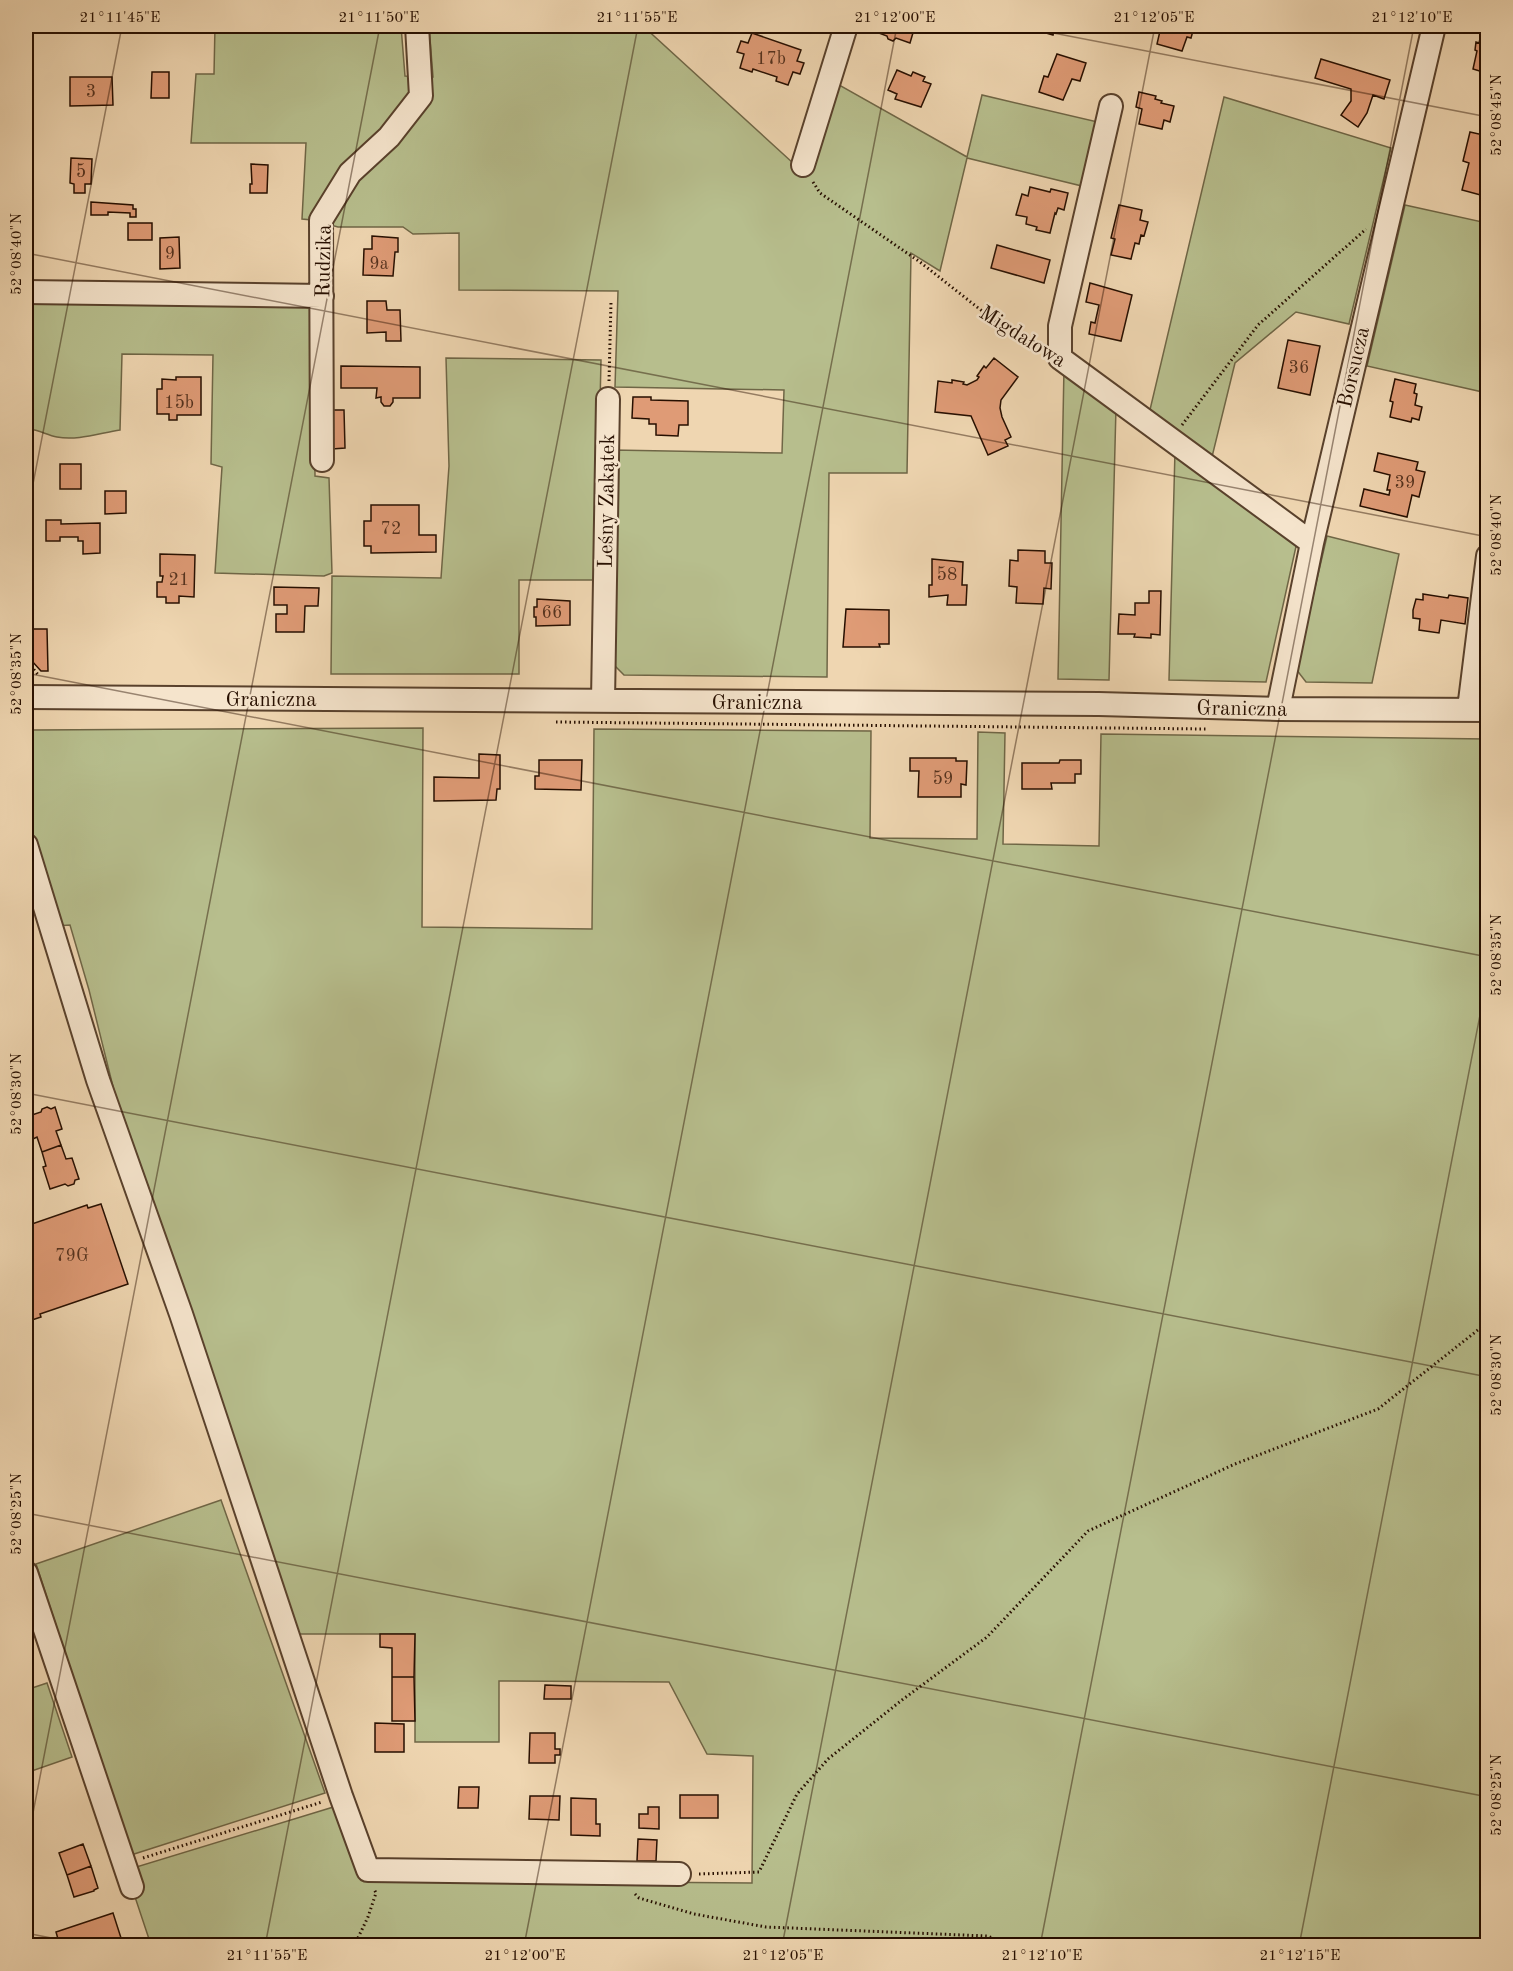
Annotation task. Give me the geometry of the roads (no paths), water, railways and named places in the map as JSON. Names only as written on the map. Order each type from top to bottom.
[{"type":"street","name":"Rudzika","points":[[322,460],[321,220],[350,173],[389,137],[421,96],[417,26]]},
{"type":"street","points":[[803,165],[846,26]]},
{"type":"street","name":"Borsucza","points":[[1278,710],[1312,543],[1434,26]]},
{"type":"street","name":"Migdałowa","points":[[1111,106],[1060,326],[1060,358],[1312,543]]},
{"type":"street","points":[[26,292],[322,296]]},
{"type":"street","name":"Leśny Zakątek","points":[[603,701],[608,399]]},
{"type":"street","points":[[1478,710],[1488,556]]},
{"type":"street","name":"Graniczna","points":[[26,697],[1099,704],[1278,710],[1478,710]]},
{"type":"street","points":[[26,845],[98,1080],[181,1314],[341,1796],[368,1870],[679,1874]]},
{"type":"street","points":[[26,1573],[132,1887]]}]
